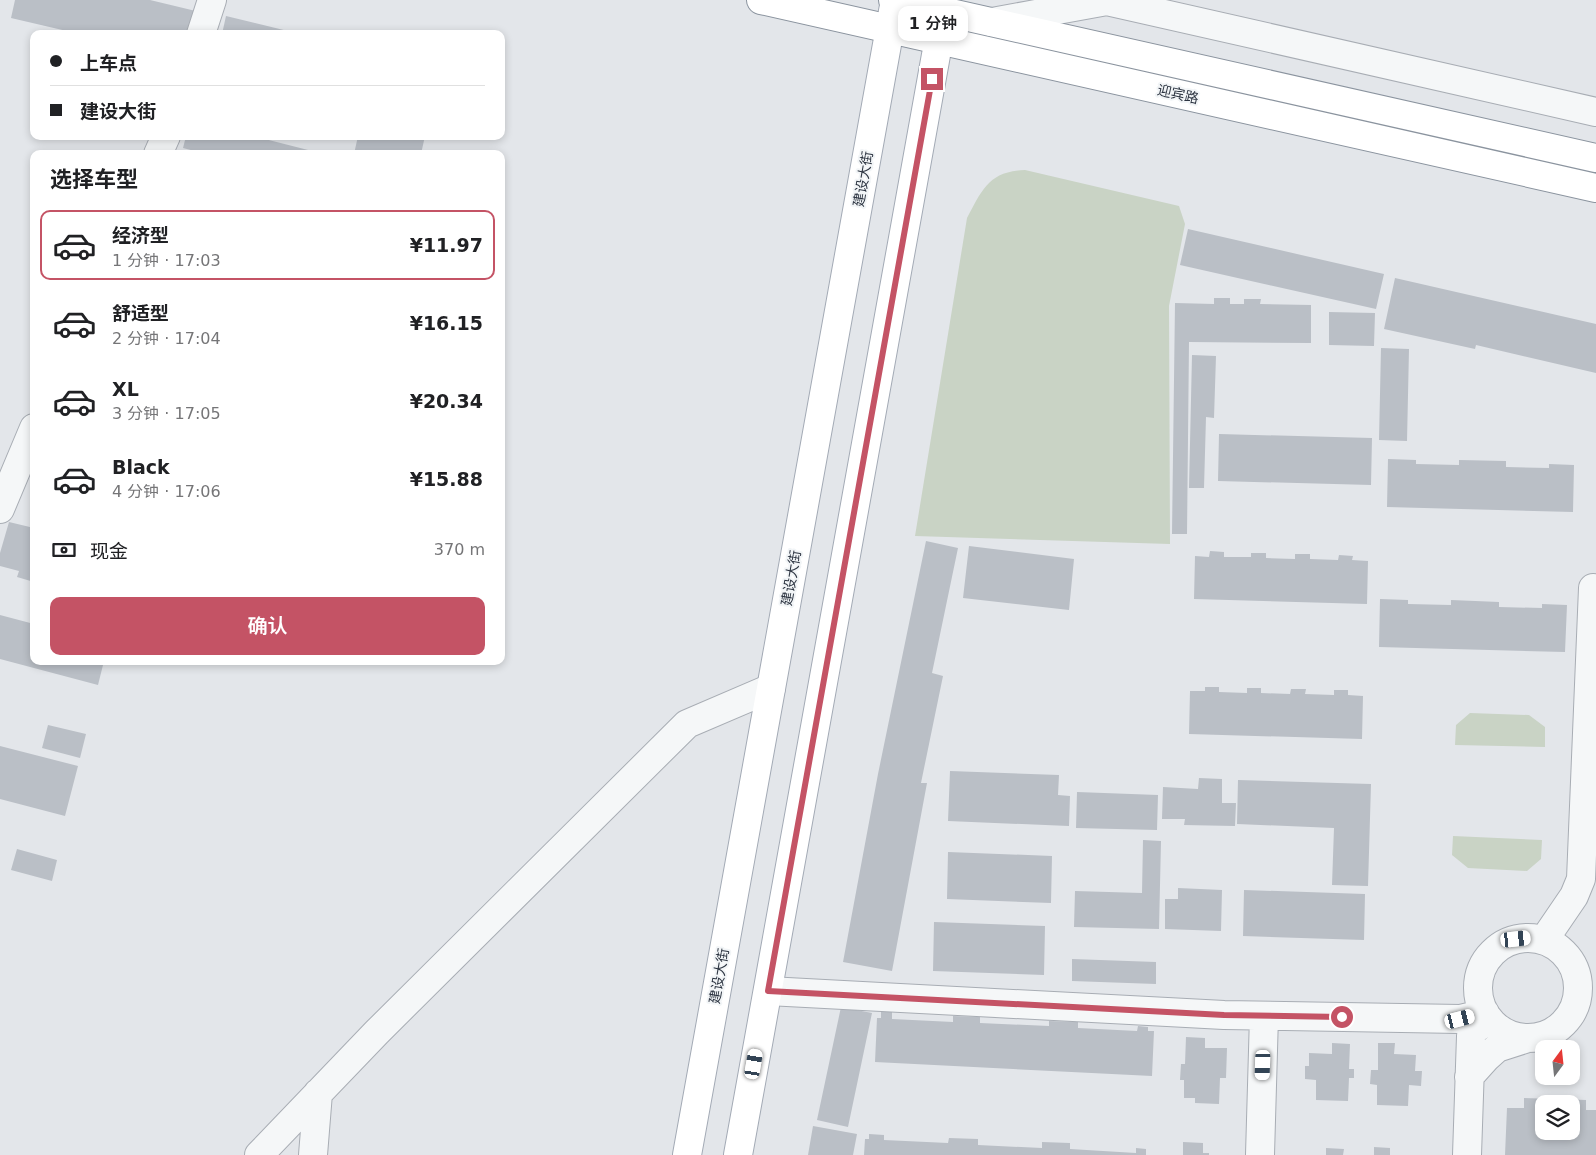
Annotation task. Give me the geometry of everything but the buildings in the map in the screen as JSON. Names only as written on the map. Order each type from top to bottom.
[{"type":"main road","name":"迎宾路","points":[[761,0],[1596,188]]},
{"type":"main road","name":"建设大街","points":[[687,1155],[894,0]]},
{"type":"main road","points":[[894,0],[947,4],[992,22],[1596,158]]},
{"type":"main road","points":[[738,1155],[947,4]]},
{"type":"street","points":[[202,30],[212,0]]},
{"type":"street","points":[[992,22],[1107,1],[1596,112]]},
{"type":"street","points":[[1,505],[30,437]]},
{"type":"street","points":[[1544,940],[1574,896],[1581,879],[1593,588]]},
{"type":"street","points":[[259,1155],[377,1032],[687,724],[771,688]]},
{"type":"street","points":[[1470,1077],[1497,1048],[1528,1038],[1542,1036],[1556,1030],[1567,1020],[1574,1008],[1578,994],[1578,980],[1574,967],[1566,955],[1556,946],[1544,940],[1530,938],[1516,939],[1503,944],[1492,953],[1483,964],[1479,978],[1478,993],[1487,1016],[1500,1029],[1514,1036],[1528,1038]]},
{"type":"street","points":[[768,991],[1264,1016],[1460,1019],[1487,1016]]},
{"type":"street","points":[[1260,1155],[1264,1016]]},
{"type":"street","points":[[1467,1155],[1471,1036],[1487,1016]]},
{"type":"street","points":[[313,1155],[318,1093]]},
{"type":"green space","points":[[1025,170],[1179,206],[1185,224],[1169,306],[1170,544],[915,536],[967,218],[982,191],[995,178],[1013,171]]},
{"type":"green space","points":[[1470,713],[1529,715],[1545,727],[1545,747],[1455,745],[1456,725]]},
{"type":"green space","points":[[1453,836],[1542,840],[1541,859],[1527,871],[1468,868],[1452,855]]},
{"type":"route","points":[[932,79],[768,991],[1224,1015],[1342,1017]]}]
